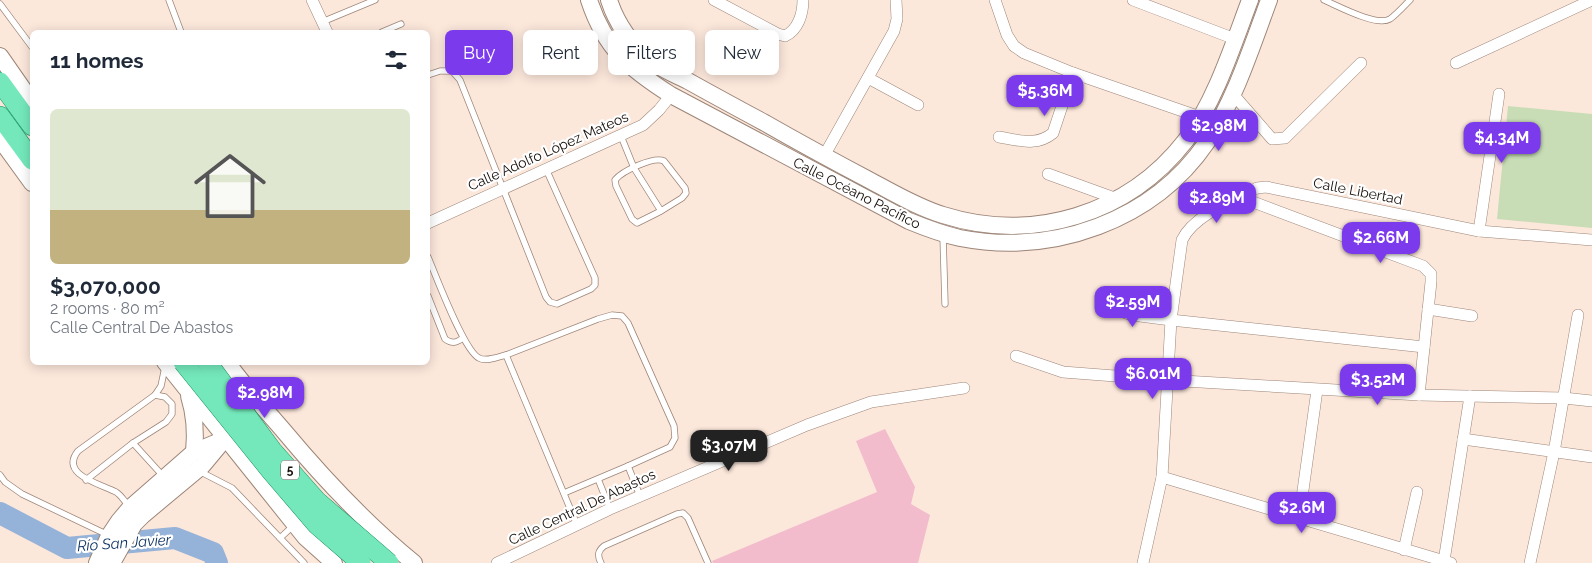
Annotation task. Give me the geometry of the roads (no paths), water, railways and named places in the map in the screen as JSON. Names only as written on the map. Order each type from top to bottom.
[{"type":"main road","points":[[0,82],[30,123]]},
{"type":"main road","points":[[0,116],[30,157]]},
{"type":"main road","name":"5","points":[[173,365],[270,470],[317,525],[361,563]]},
{"type":"main road","name":"5","points":[[208,365],[272,450],[317,500],[389,563]]},
{"type":"street","points":[[312,0],[324,27]]},
{"type":"street","name":"Calle Océano Pacífico","points":[[589,0],[595,16],[612,48],[641,76],[671,95],[883,209],[910,221],[943,234],[986,242],[1021,243],[1087,232],[1114,220],[1142,206],[1168,186],[1189,166],[1220,120],[1246,61],[1269,0]]},
{"type":"street","name":"Calle Océano Pacífico","points":[[609,0],[613,13],[624,34],[652,62],[917,205],[943,215],[997,225],[1028,225],[1056,222],[1089,213],[1117,199],[1142,183],[1166,162],[1187,139],[1200,117],[1214,90],[1250,0]]},
{"type":"street","points":[[714,0],[785,36],[792,33],[803,12],[803,0]]},
{"type":"street","points":[[824,156],[894,31],[897,19],[896,0]]},
{"type":"street","points":[[995,0],[1007,35],[1014,46],[1024,53],[1073,73],[1200,117],[1220,120]]},
{"type":"street","points":[[1133,0],[1235,39]]},
{"type":"street","points":[[1456,63],[1592,0]]},
{"type":"street","points":[[0,56],[30,99]]},
{"type":"street","points":[[1232,93],[1272,139],[1286,138],[1361,63]]},
{"type":"street","points":[[999,137],[1035,142],[1045,140],[1053,133],[1073,73]]},
{"type":"street","points":[[868,78],[918,105]]},
{"type":"street","points":[[1479,231],[1499,94]]},
{"type":"street","name":"Calle Adolfo López Mateos","points":[[430,222],[643,125],[671,95]]},
{"type":"street","points":[[0,139],[30,180]]},
{"type":"street","points":[[1048,174],[1117,199]]},
{"type":"street","name":"Calle Libertad","points":[[1144,563],[1162,477],[1172,320],[1182,240],[1195,222],[1257,188],[1266,187],[1479,231],[1592,240]]},
{"type":"street","points":[[1240,197],[1423,266],[1431,274],[1419,395]]},
{"type":"street","points":[[1102,304],[1132,315],[1424,347]]},
{"type":"street","points":[[1428,309],[1472,316]]},
{"type":"street","points":[[1530,563],[1554,452],[1578,315]]},
{"type":"street","points":[[1016,356],[1064,372],[1318,390],[1419,395],[1565,395],[1592,401]]},
{"type":"street","points":[[172,365],[188,391],[294,524],[305,537],[334,563]]},
{"type":"street","points":[[173,365],[179,370],[187,370],[195,365]]},
{"type":"street","points":[[229,365],[239,379],[342,497],[392,545],[414,563]]},
{"type":"street","points":[[106,550],[126,536],[143,515],[204,465],[233,428],[240,410],[239,379]]},
{"type":"street","name":"Calle Central De Abastos","points":[[497,563],[610,509],[807,425],[871,402],[964,388]]},
{"type":"street","points":[[1299,519],[1318,390]]},
{"type":"street","points":[[188,391],[196,435],[194,452]]},
{"type":"street","points":[[1162,477],[1447,562],[1470,396]]},
{"type":"street","points":[[106,550],[119,521],[130,508],[194,452],[225,438],[258,434],[268,436],[299,449]]},
{"type":"street","points":[[1463,439],[1592,457]]},
{"type":"street","points":[[1404,550],[1417,492]]},
{"type":"street","points":[[305,537],[302,523],[303,513],[308,502],[317,495],[326,494],[342,497]]},
{"type":"lane","points":[[169,0],[180,30]]},
{"type":"lane","points":[[324,27],[375,0]]},
{"type":"lane","points":[[1324,0],[1374,20],[1383,21],[1390,19],[1409,0]]},
{"type":"lane","points":[[0,4],[30,44]]},
{"type":"lane","points":[[387,30],[401,24]]},
{"type":"lane","points":[[430,75],[440,70],[452,71],[460,80],[546,297],[550,302],[557,304],[591,289],[595,285],[595,278],[546,169]]},
{"type":"lane","points":[[621,136],[634,168],[660,211]]},
{"type":"lane","points":[[654,159],[664,161],[685,188],[686,193],[682,198],[660,211],[637,223],[632,220],[616,186],[615,180],[618,175],[654,159]]},
{"type":"lane","points":[[943,234],[945,304]]},
{"type":"lane","points":[[430,262],[463,338],[476,356],[481,359],[506,355],[612,315],[622,316],[628,323],[674,426],[675,438],[670,447],[598,480],[564,493]]},
{"type":"lane","points":[[430,301],[445,339],[449,342],[457,342],[463,338]]},
{"type":"lane","points":[[506,355],[577,525]]},
{"type":"lane","points":[[130,508],[118,493],[86,480],[76,471],[73,457],[78,451],[155,395],[170,365]]},
{"type":"lane","points":[[86,480],[134,443],[166,422],[172,414],[172,404],[165,397],[155,395]]},
{"type":"lane","points":[[134,443],[164,478]]},
{"type":"lane","points":[[628,466],[640,496]]},
{"type":"lane","points":[[197,470],[232,488],[304,563]]},
{"type":"lane","points":[[0,475],[5,482],[106,550]]},
{"type":"lane","points":[[598,480],[610,509]]},
{"type":"lane","points":[[600,563],[598,556],[604,546],[683,513],[688,518],[708,563]]},
{"type":"lane","points":[[280,538],[294,524]]},
{"type":"waterway","name":"Río San Javier","points":[[0,513],[67,548],[175,538],[213,553],[217,563]]}]
